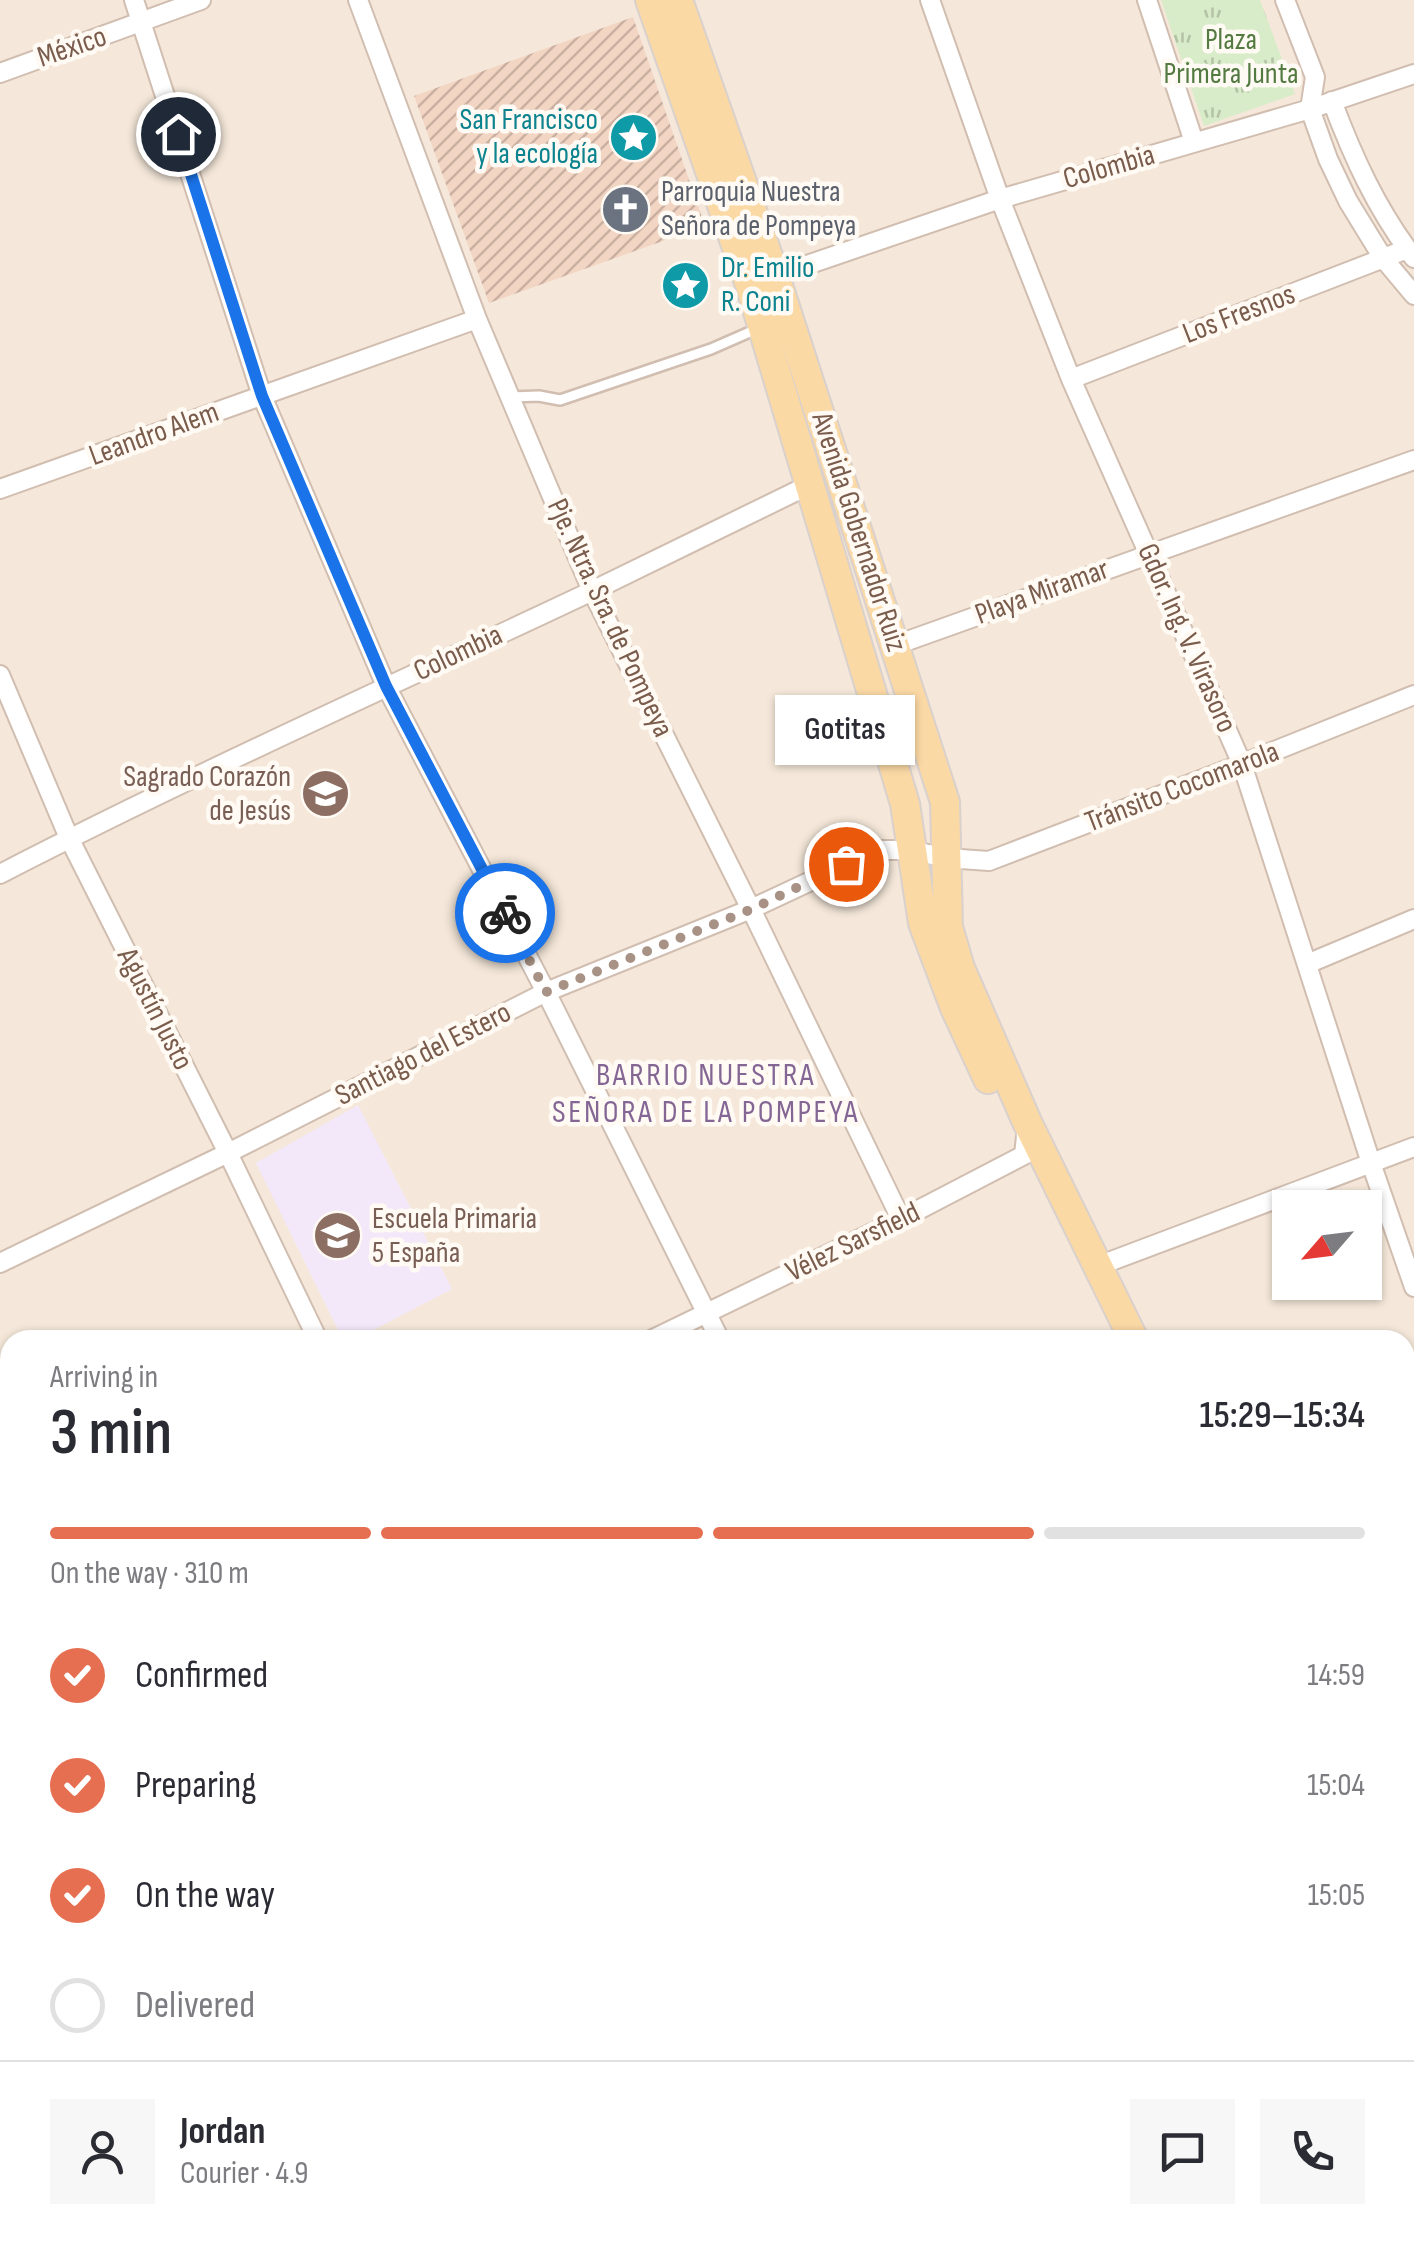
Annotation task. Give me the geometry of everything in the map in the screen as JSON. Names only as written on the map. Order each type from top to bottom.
[{"type":"main road","name":"Avenida Gobernador Ruiz","points":[[650,0],[763,280],[896,645],[945,802],[948,927],[960,968],[1027,1122],[1129,1330]]},
{"type":"main road","name":"Avenida Gobernador Ruiz","points":[[678,0],[763,280],[763,326],[905,804],[923,923],[955,1008],[1109,1330]]},
{"type":"street","points":[[134,0],[262,396],[386,686],[546,992],[715,1330]]},
{"type":"street","name":"México","points":[[0,73],[201,0]]},
{"type":"street","name":"Pje. Ntra. Sra. de Pompeya","points":[[358,0],[478,319],[592,591],[752,909],[901,1219]]},
{"type":"street","name":"Gdor. Ing. V. Virasoro","points":[[930,0],[1000,200],[1071,379],[1242,764],[1414,1288]]},
{"type":"street","points":[[1147,0],[1194,142]]},
{"type":"street","points":[[1285,0],[1315,77],[1310,109],[1328,158],[1348,201],[1383,258],[1414,295]]},
{"type":"street","name":"Colombia","points":[[763,280],[1000,200],[1310,109],[1414,74]]},
{"type":"street","points":[[1332,101],[1350,151],[1410,254]]},
{"type":"street","name":"Los Fresnos","points":[[1071,379],[1383,258],[1410,254]]},
{"type":"street","name":"Leandro Alem","points":[[0,489],[478,319]]},
{"type":"street","name":"Playa Miramar","points":[[896,645],[1414,460]]},
{"type":"street","name":"Colombia","points":[[0,874],[809,485]]},
{"type":"street","name":"Agustín Justo","points":[[0,675],[69,838],[313,1330]]},
{"type":"street","name":"Tránsito Cocomarola","points":[[910,850],[989,861],[1414,695]]},
{"type":"street","name":"Santiago del Estero","points":[[0,1263],[546,992],[752,909],[877,850],[910,850]]},
{"type":"street","points":[[1306,964],[1414,919]]},
{"type":"street","points":[[1024,1156],[1027,1122]]},
{"type":"street","points":[[1098,1266],[1414,1146]]},
{"type":"street","name":"Vélez Sarsfield","points":[[672,1330],[1024,1156]]},
{"type":"lane","points":[[510,397],[560,400],[711,349],[763,326]]},
{"type":"shaded area","points":[[0,0],[1414,0],[1414,1330],[0,1330]]},
{"type":"shaded area","points":[[358,1105],[452,1289],[373,1330],[338,1330],[256,1163]]},
{"type":"green space","name":"Plaza Primera Junta","points":[[1161,0],[1260,0],[1295,94],[1204,126]]},
{"type":"building","name":"Parroquia Nuestra Señora de Pompeya","points":[[633,17],[705,226],[489,303],[414,96]]},
{"type":"way so far","points":[[505,913],[546,992],[752,909],[846,864]]},
{"type":"place","name":"San Francisco y la ecología","points":[[633,137]]},
{"type":"place","name":"Parroquia Nuestra Señora de Pompeya","points":[[626,209]]},
{"type":"place","name":"Dr. Emilio R. Coni","points":[[686,285]]},
{"type":"place","name":"Sagrado Corazón de Jesús","points":[[326,794]]},
{"type":"place","name":"Gotitas","points":[[846,864]]},
{"type":"place","name":"Escuela Primaria 5 España","points":[[337,1236]]},
{"type":"district","name":"BARRIO NUESTRA SEÑORA DE LA POMPEYA","points":[[706,1094]]},
{"type":"route","points":[[178,134],[262,396],[386,686],[505,913]]}]
